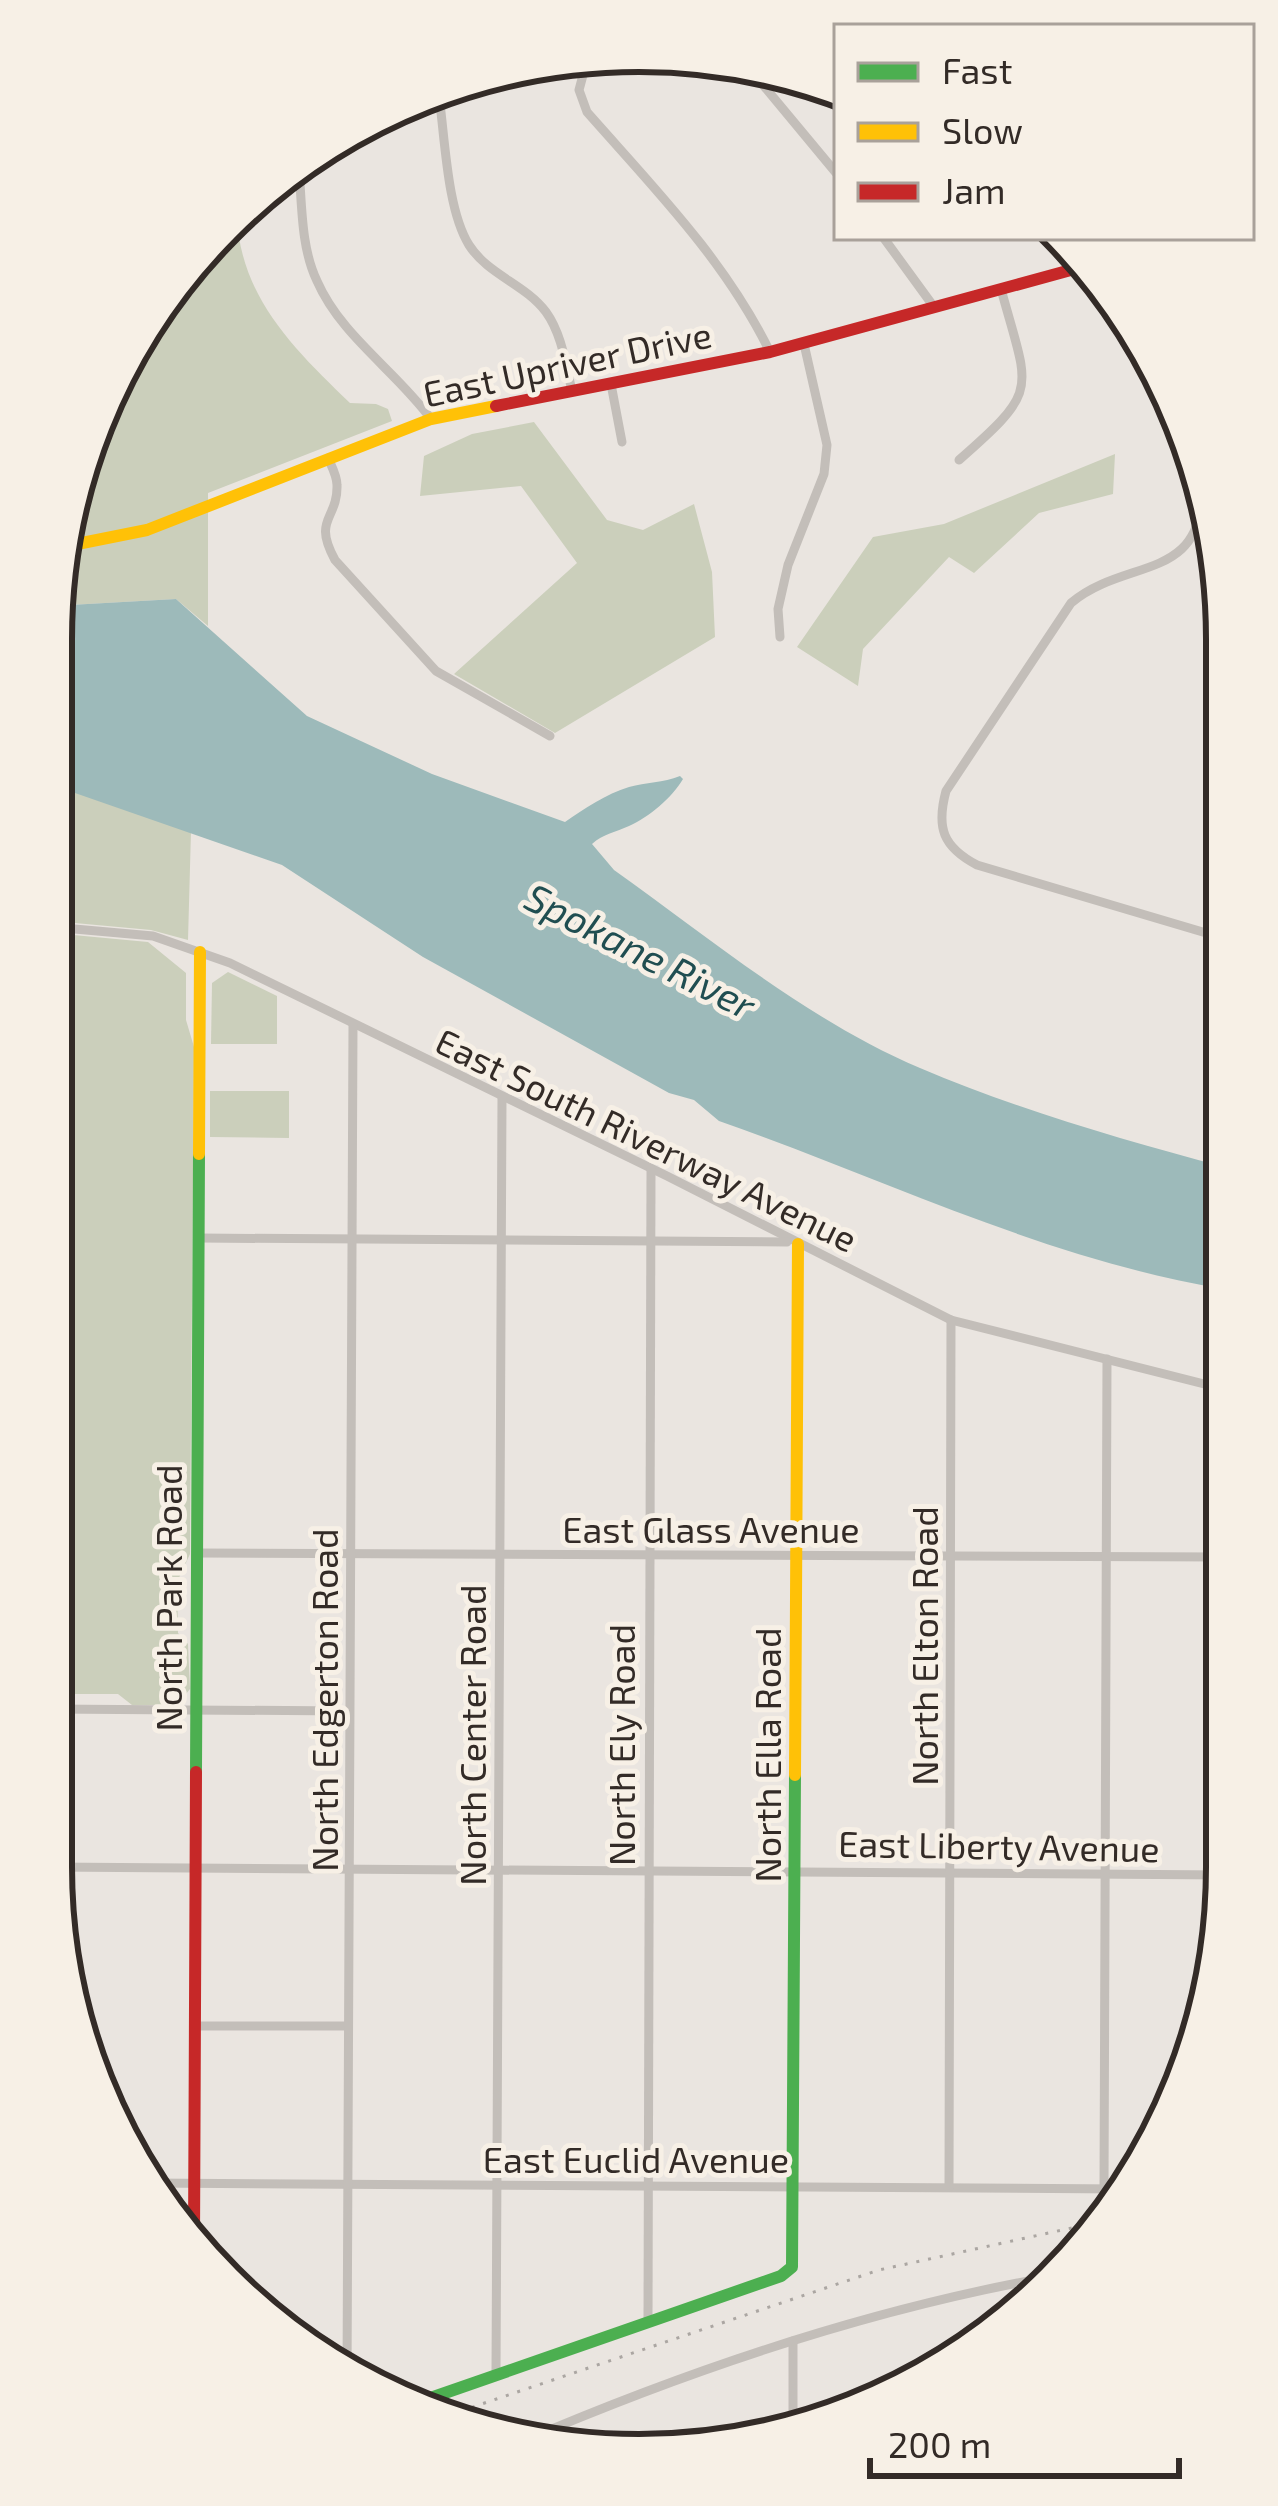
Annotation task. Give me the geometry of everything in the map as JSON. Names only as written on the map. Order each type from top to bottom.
[{"type":"street","points":[[583,75],[578,90],[587,112],[720,264],[770,352]]},
{"type":"street","points":[[764,86],[834,167]]},
{"type":"street","points":[[441,108],[465,238],[480,260],[544,309],[556,329],[572,392]]},
{"type":"street","points":[[300,184],[316,281],[348,330],[410,390],[430,419]]},
{"type":"street","points":[[885,240],[934,307]]},
{"type":"street","name":"East Upriver Drive","points":[[81,543],[147,530],[430,419],[770,352],[1068,271]]},
{"type":"street","points":[[959,460],[1009,416],[1022,396],[1022,367],[1001,290]]},
{"type":"street","points":[[780,637],[778,610],[788,565],[824,473],[827,445],[804,344]]},
{"type":"street","points":[[611,384],[622,442]]},
{"type":"street","points":[[328,458],[338,482],[324,524],[326,543],[335,560],[436,671],[550,736]]},
{"type":"street","points":[[1196,534],[1182,552],[1159,565],[1086,591],[1071,603],[946,791],[941,811],[943,832],[953,853],[976,865],[1206,933]]},
{"type":"street","name":"East South Riverway Avenue","points":[[72,929],[154,936],[200,952],[951,1320],[1206,1384]]},
{"type":"street","name":"North Park Road","points":[[194,2219],[200,952]]},
{"type":"street","name":"North Edgerton Road","points":[[347,2353],[353,1024]]},
{"type":"street","name":"North Center Road","points":[[496,2374],[502,1097]]},
{"type":"street","name":"North Ely Road","points":[[648,2320],[651,1169]]},
{"type":"street","points":[[199,1238],[795,1243]]},
{"type":"street","name":"North Ella Road","points":[[648,2320],[781,2276],[792,2267],[795,1243]]},
{"type":"street","name":"North Elton Road","points":[[949,2187],[951,1320]]},
{"type":"street","points":[[1104,2189],[1108,1359]]},
{"type":"street","name":"East Glass Avenue","points":[[197,1553],[1206,1557]]},
{"type":"street","points":[[72,1709],[349,1711]]},
{"type":"street","name":"East Liberty Avenue","points":[[72,1868],[1206,1875]]},
{"type":"street","points":[[195,2026],[348,2026]]},
{"type":"street","name":"East Euclid Avenue","points":[[168,2182],[1104,2189]]},
{"type":"street","points":[[555,2427],[622,2399],[793,2341],[944,2299],[1024,2283]]},
{"type":"street","points":[[435,2396],[648,2320]]},
{"type":"street","points":[[793,2341],[793,2413]]},
{"type":"green space","points":[[239,237],[260,297],[291,342],[350,403],[388,409],[392,421],[208,493],[208,626],[176,599],[73,605],[83,528],[102,457],[130,388],[189,294]]},
{"type":"green space","points":[[534,422],[607,520],[643,530],[694,504],[712,572],[715,637],[555,733],[454,674],[577,563],[521,486],[420,496],[424,456],[472,434]]},
{"type":"green space","points":[[1115,454],[1113,494],[1039,513],[974,573],[949,557],[863,649],[858,686],[797,647],[873,537],[944,524]]},
{"type":"green space","points":[[72,791],[191,831],[188,940],[151,930],[72,923]]},
{"type":"green space","points":[[72,935],[148,942],[186,973],[186,1020],[194,1047],[190,1554],[177,1582],[178,1633],[188,1644],[190,1689],[177,1705],[132,1705],[118,1694],[72,1694]]},
{"type":"green space","points":[[228,972],[277,996],[277,1044],[211,1044],[212,983]]},
{"type":"green space","points":[[210,1091],[289,1091],[289,1138],[210,1137]]},
{"type":"water","name":"Spokane River","points":[[176,599],[307,716],[432,774],[565,822],[620,790],[680,776],[678,786],[652,812],[592,844],[614,870],[762,977],[879,1049],[1032,1110],[1206,1162],[1206,1285],[1031,1239],[719,1121],[694,1100],[669,1093],[423,957],[282,865],[72,792],[73,605]]},
{"type":"railway","points":[[470,2408],[879,2270],[1077,2227]]},
{"type":"traffic: fast","points":[[196,1772],[199,1154]]},
{"type":"traffic: fast","points":[[436,2396],[781,2276],[792,2267],[795,1775]]},
{"type":"traffic: slow","points":[[81,543],[147,530],[431,419],[496,406]]},
{"type":"traffic: slow","points":[[199,1154],[200,952]]},
{"type":"traffic: slow","points":[[795,1775],[798,1244]]},
{"type":"traffic: jam","points":[[496,406],[770,352],[1069,270]]},
{"type":"traffic: jam","points":[[194,2218],[196,1772]]}]
